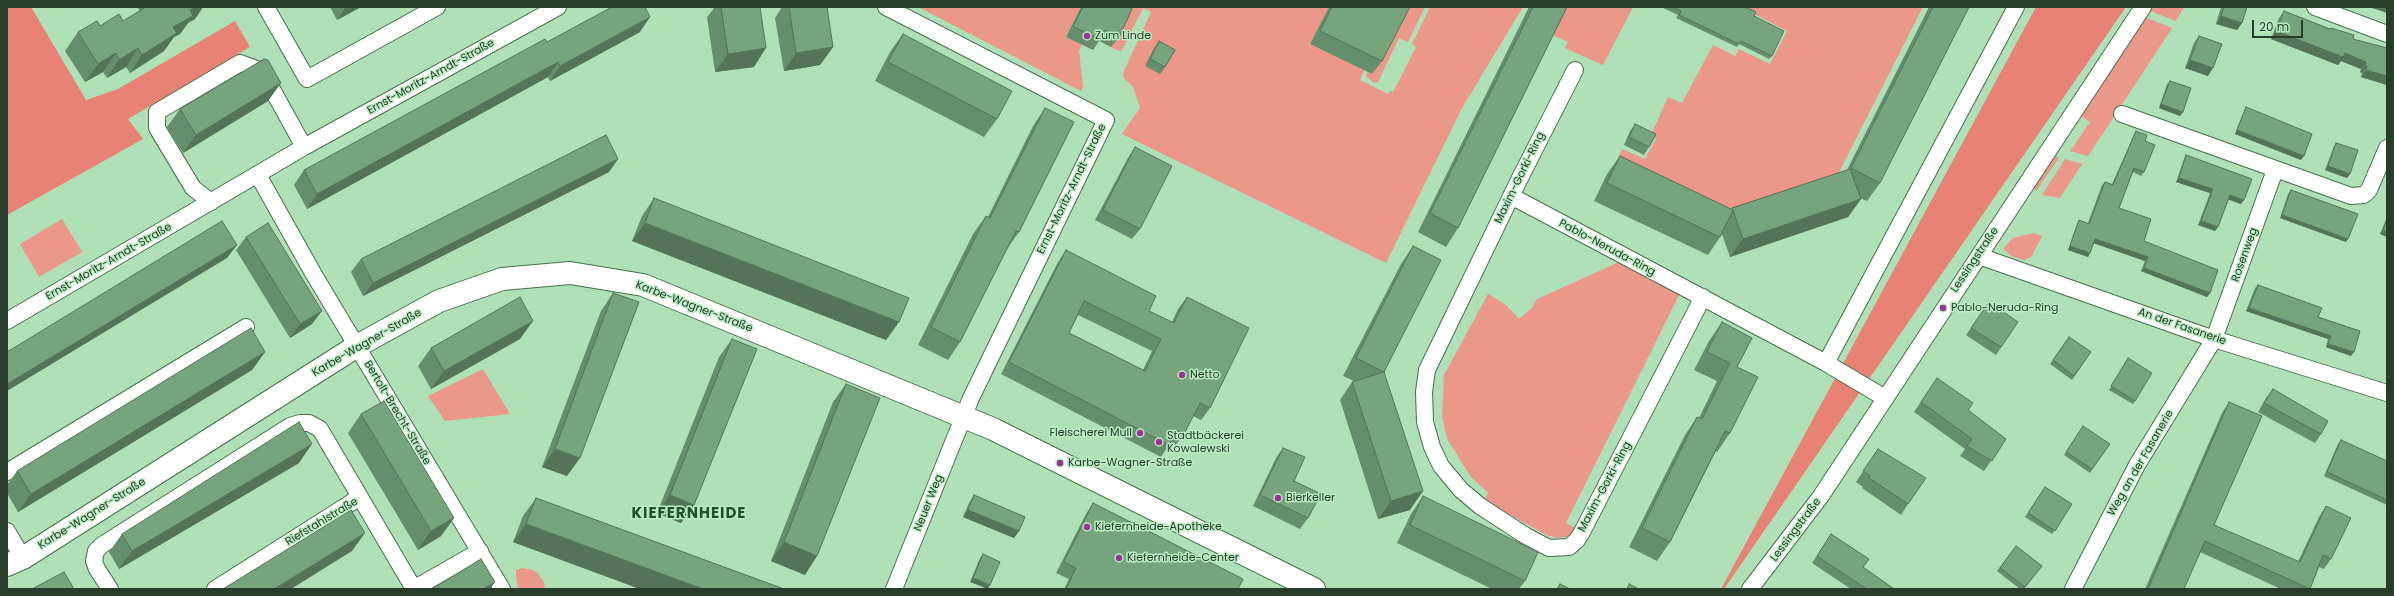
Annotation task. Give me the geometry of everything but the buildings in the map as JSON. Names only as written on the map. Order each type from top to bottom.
[{"type":"street","points":[[266,7],[307,79],[437,7]]},
{"type":"street","name":"Ernst-Moritz-Arndt-Straße","points":[[7,321],[304,147],[558,7]]},
{"type":"street","name":"Ernst-Moritz-Arndt-Straße","points":[[886,7],[1106,120],[1050,234],[964,417]]},
{"type":"street","points":[[1826,363],[2016,7]]},
{"type":"street","name":"Lessingstraße","points":[[1750,589],[1821,496],[2142,7]]},
{"type":"street","points":[[2314,7],[2387,34]]},
{"type":"street","points":[[211,202],[193,188],[157,128],[158,112],[240,63],[262,71],[304,147]]},
{"type":"street","name":"Maxim-Gorki-Ring","points":[[1575,70],[1508,203],[1427,370],[1424,392],[1425,422],[1432,447],[1442,466],[1461,490],[1502,521],[1549,548],[1569,547],[1577,540],[1704,297]]},
{"type":"street","points":[[2122,114],[2275,170],[2358,197],[2364,195],[2369,190],[2387,148]]},
{"type":"street","name":"Rosenweg","points":[[2214,339],[2275,170]]},
{"type":"street","name":"Bertolt-Brecht-Straße","points":[[258,175],[313,273],[502,589]]},
{"type":"street","name":"Pablo-Neruda-Ring","points":[[1508,203],[1626,258],[1704,297]]},
{"type":"street","name":"An der Fasanerie","points":[[1979,256],[2214,339],[2387,393]]},
{"type":"street","name":"Karbe-Wagner-Straße","points":[[7,531],[15,561],[357,346],[439,301],[502,279],[570,273],[643,285],[993,429],[1314,589]]},
{"type":"street","points":[[1704,297],[1826,363],[1885,398]]},
{"type":"street","points":[[7,472],[246,327]]},
{"type":"street","name":"Weg an der Fasanerie","points":[[2073,589],[2138,465],[2214,339]]},
{"type":"street","name":"Neuer Weg","points":[[894,589],[964,417]]},
{"type":"street","points":[[110,589],[97,569],[94,561],[96,551],[102,545],[290,426],[300,423],[309,424],[320,429],[360,497]]},
{"type":"street","name":"Riefstahlstraße","points":[[215,589],[360,497],[415,589],[480,551]]},
{"type":"shaded area","points":[[7,7],[31,7],[86,100],[118,89],[235,21],[250,47],[128,119],[143,139],[7,215]]},
{"type":"shaded area","points":[[918,7],[1081,7],[1066,36],[1082,44],[1079,51],[1083,87],[1081,91]]},
{"type":"shaded area","points":[[1100,7],[1329,7],[1310,44],[1364,70],[1360,80],[1388,94],[1390,91],[1393,92],[1416,47],[1412,44],[1430,7],[1523,7],[1462,108],[1386,263],[1122,134],[1140,108],[1133,87],[1124,78],[1123,73],[1151,12],[1143,8],[1121,52],[1111,47],[1125,20]]},
{"type":"shaded area","points":[[1407,7],[1425,7],[1408,42],[1399,38],[1378,82],[1374,83],[1366,76],[1367,72],[1372,74]]},
{"type":"shaded area","points":[[1532,7],[1633,7],[1603,65],[1565,48],[1568,42],[1552,35]]},
{"type":"shaded area","points":[[1741,7],[1923,7],[1834,182],[1718,220],[1612,172],[1622,149],[1645,159],[1656,139],[1651,135],[1668,97],[1682,103],[1713,45],[1735,56],[1739,49],[1770,64],[1787,31]]},
{"type":"shaded area","points":[[2036,7],[2126,7],[1724,589],[1721,589]]},
{"type":"shaded area","points":[[2147,7],[2184,7],[2176,21],[2145,9]]},
{"type":"shaded area","points":[[2142,16],[2172,28],[2088,156],[2070,151],[2090,122],[2077,113]]},
{"type":"shaded area","points":[[2056,156],[2059,158],[2036,191],[2032,185]]},
{"type":"shaded area","points":[[2065,159],[2082,164],[2060,198],[2042,195]]},
{"type":"shaded area","points":[[62,219],[82,252],[39,277],[20,244]]},
{"type":"shaded area","points":[[2034,233],[2042,236],[2031,257],[2025,260],[2013,257],[2003,249],[2013,238]]},
{"type":"shaded area","points":[[1626,259],[1683,287],[1566,523],[1577,529],[1572,535],[1556,538],[1546,535],[1484,500],[1488,493],[1471,477],[1447,439],[1442,416],[1444,375],[1488,294],[1505,304],[1519,319],[1532,308],[1537,299]]},
{"type":"shaded area","points":[[483,369],[510,414],[445,421],[428,396]]},
{"type":"shaded area","points":[[522,568],[533,570],[537,573],[544,582],[545,589],[518,589],[516,570]]},
{"type":"place","name":"Zum Linde","points":[[1087,36]]},
{"type":"place","name":"Pablo-Neruda-Ring","points":[[1943,308]]},
{"type":"place","name":"Netto","points":[[1182,375]]},
{"type":"place","name":"Fleischerei Mull","points":[[1140,433]]},
{"type":"place","name":"Stadtbäckerei Kowalewski","points":[[1159,442]]},
{"type":"place","name":"Karbe-Wagner-Straße","points":[[1060,463]]},
{"type":"place","name":"Bierkeller","points":[[1278,498]]},
{"type":"place","name":"Kiefernheide-Apotheke","points":[[1087,527]]},
{"type":"place","name":"Kiefernheide-Center","points":[[1119,558]]},
{"type":"district","name":"KIEFERNHEIDE","points":[[689,514]]}]
